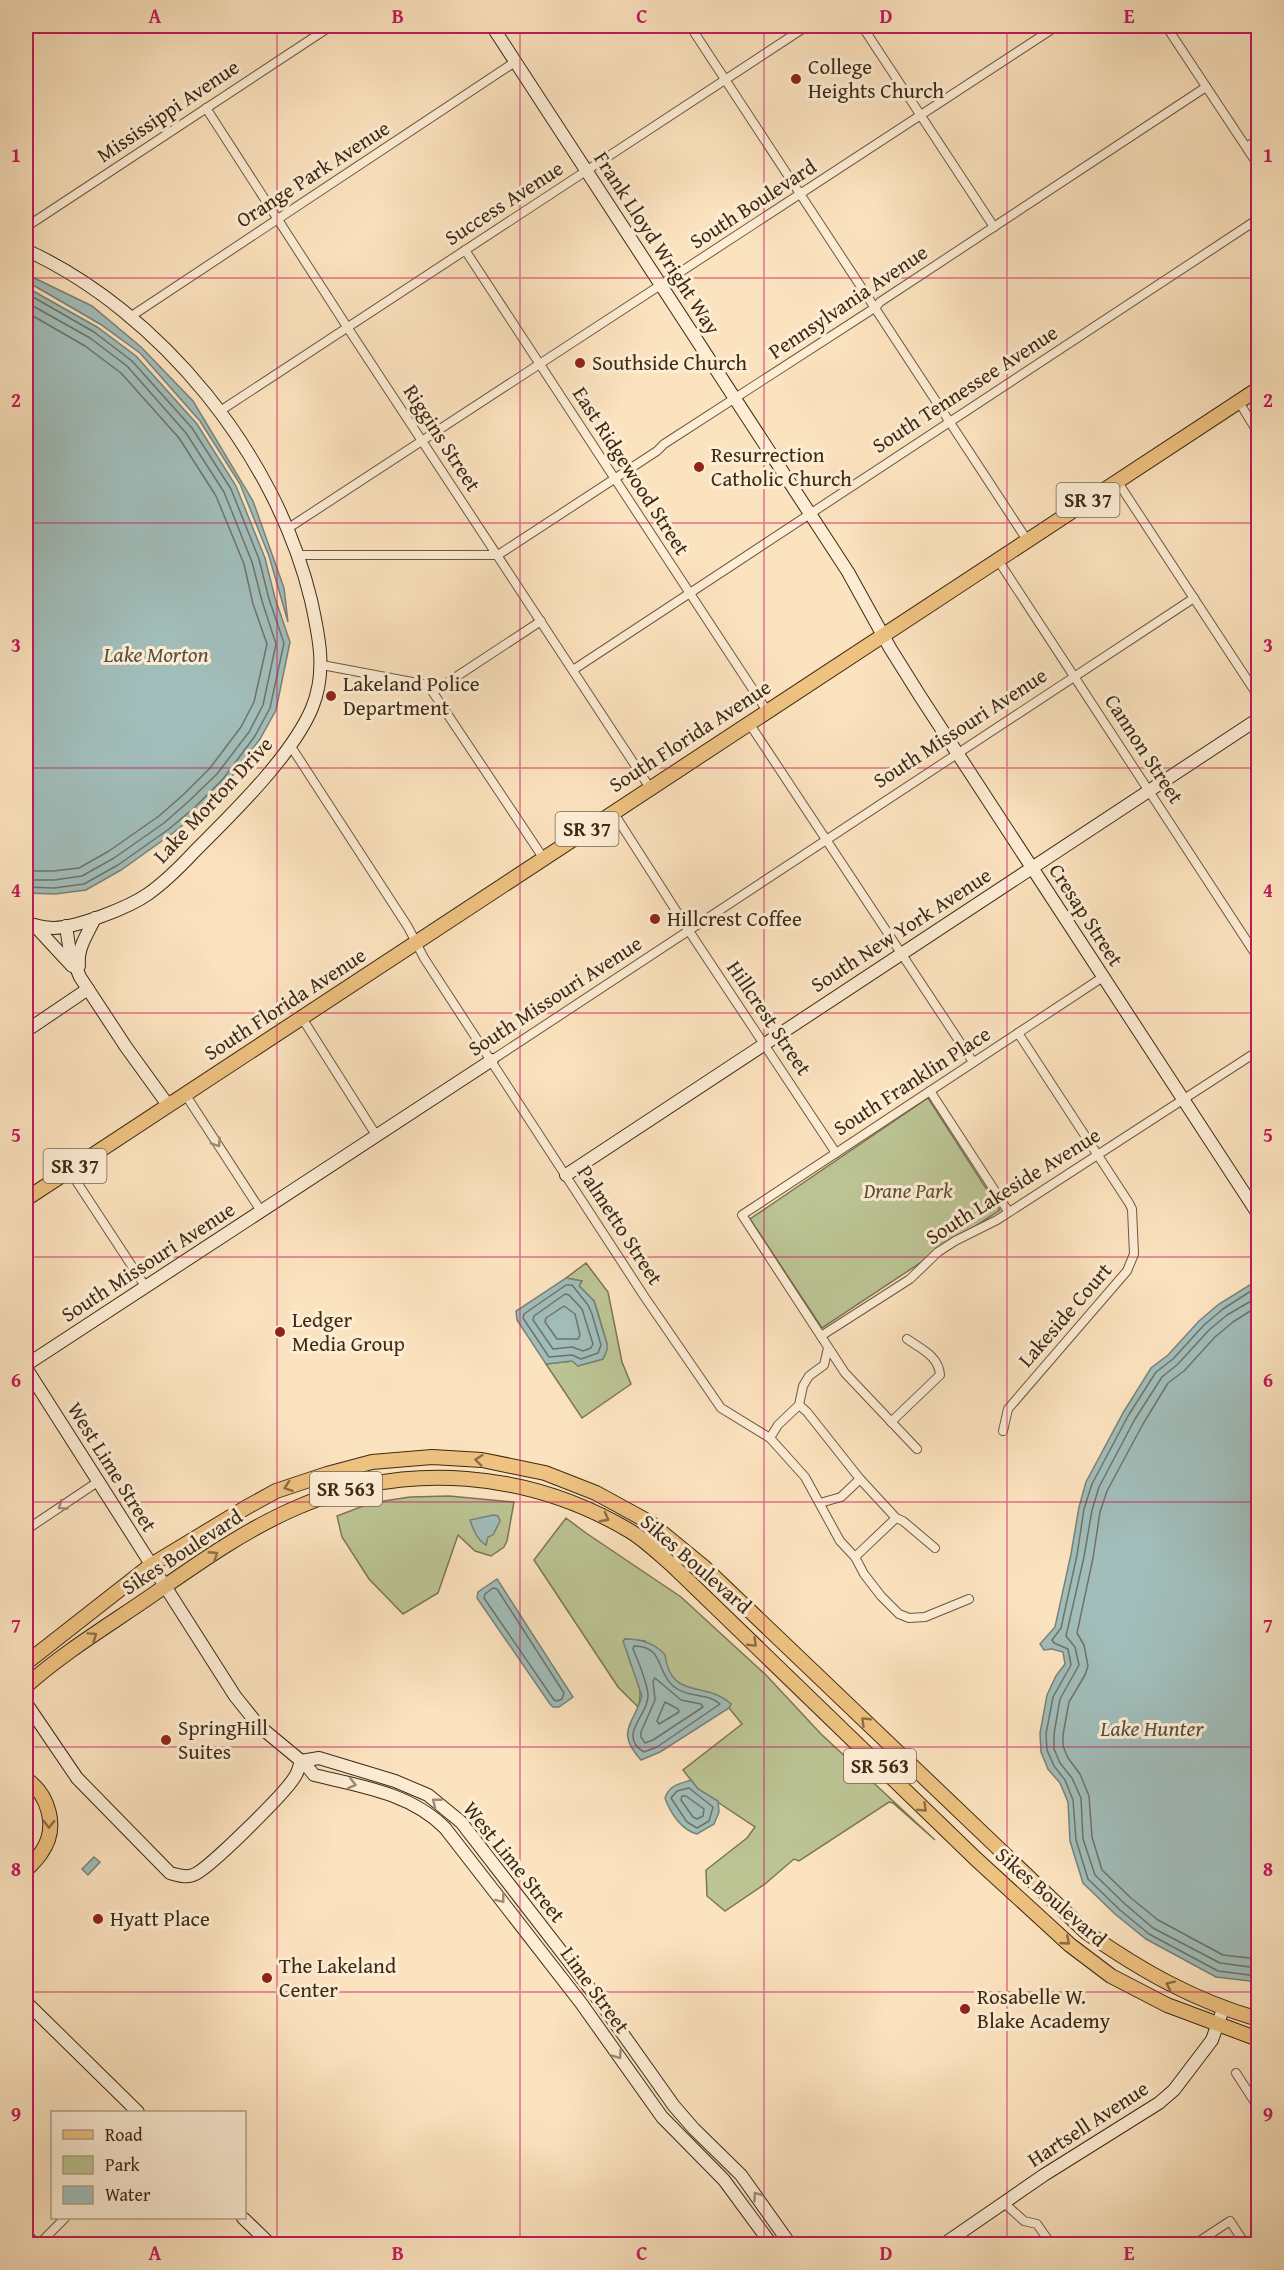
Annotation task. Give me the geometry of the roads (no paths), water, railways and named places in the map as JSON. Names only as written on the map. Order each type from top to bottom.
[{"type":"main road","name":"South Florida Avenue","points":[[26,1199],[1258,389]]},
{"type":"main road","name":"Sikes Boulevard","points":[[26,1662],[151,1565],[276,1491],[372,1462],[432,1457],[482,1460],[537,1471],[596,1493],[649,1521],[705,1568],[1086,1932],[1131,1964],[1162,1982],[1223,2009],[1258,2019]]},
{"type":"main road","points":[[425,1476],[432,1471],[512,1477],[537,1471]]},
{"type":"main road","name":"Sikes Boulevard","points":[[26,1686],[44,1670],[164,1587],[253,1530],[298,1507],[347,1489],[425,1476],[471,1479],[533,1492],[588,1509],[632,1532],[672,1565],[967,1850],[1070,1945],[1111,1976],[1167,2005],[1258,2038]]},
{"type":"main road","points":[[533,1492],[557,1489],[617,1504]]},
{"type":"main road","points":[[26,1779],[33,1784],[48,1805],[51,1828],[43,1851],[26,1870]]},
{"type":"street","name":"Mississippi Avenue","points":[[26,227],[331,26]]},
{"type":"street","name":"Frank Lloyd Wright Way","points":[[492,26],[848,572],[884,635]]},
{"type":"street","points":[[690,26],[1028,540]]},
{"type":"street","name":"Success Avenue","points":[[220,411],[807,26]]},
{"type":"street","points":[[862,26],[994,227]]},
{"type":"street","name":"South Boulevard","points":[[287,529],[1057,26]]},
{"type":"street","points":[[1166,26],[1258,165]]},
{"type":"street","name":"Orange Park Avenue","points":[[130,317],[515,62]]},
{"type":"street","name":"Pennsylvania Avenue","points":[[498,555],[657,451],[664,444],[876,308],[880,302],[1206,87]]},
{"type":"street","name":"Riggins Street","points":[[206,108],[650,788]]},
{"type":"street","points":[[1247,147],[1258,139]]},
{"type":"street","name":"South Tennessee Avenue","points":[[573,670],[1258,219]]},
{"type":"street","name":"Lake Morton Drive","points":[[26,250],[83,282],[130,317],[180,364],[220,411],[260,474],[287,529],[315,617],[322,664],[312,707],[290,745],[212,834],[163,882],[146,895],[95,918],[66,926],[47,927],[30,924]]},
{"type":"street","name":"East Ridgewood Street","points":[[465,250],[767,711]]},
{"type":"street","points":[[1239,402],[1258,433]]},
{"type":"street","points":[[1117,481],[1258,696]]},
{"type":"street","points":[[297,555],[498,555]]},
{"type":"street","name":"Cannon Street","points":[[998,560],[1258,958]]},
{"type":"street","name":"South Missouri Avenue","points":[[26,1366],[1194,598]]},
{"type":"street","points":[[433,692],[541,621]]},
{"type":"street","name":"Cresap Street","points":[[884,635],[896,658],[1031,868],[1258,1214]]},
{"type":"street","points":[[322,664],[428,686],[544,859]]},
{"type":"street","name":"South New York Avenue","points":[[566,1175],[1258,719]]},
{"type":"street","points":[[750,723],[973,1062]]},
{"type":"street","name":"Palmetto Street","points":[[290,745],[418,942],[424,958],[721,1408],[770,1438]]},
{"type":"street","name":"Hillcrest Street","points":[[613,812],[689,932],[837,1153]]},
{"type":"street","points":[[80,976],[78,955],[95,918]]},
{"type":"street","points":[[30,924],[80,976]]},
{"type":"street","points":[[66,926],[70,953],[80,976],[126,1047],[168,1105]]},
{"type":"street","name":"South Franklin Place","points":[[821,1336],[742,1215],[1103,977]]},
{"type":"street","points":[[26,1031],[88,989]]},
{"type":"street","points":[[302,1018],[376,1135]]},
{"type":"street","name":"Lakeside Court","points":[[1003,1431],[1008,1409],[1127,1271],[1134,1254],[1132,1209],[1018,1033]]},
{"type":"street","name":"South Lakeside Avenue","points":[[821,1336],[910,1279],[938,1252],[955,1240],[997,1221],[1008,1211],[1258,1051]]},
{"type":"street","points":[[930,1091],[1008,1211]]},
{"type":"street","points":[[185,1094],[261,1211]]},
{"type":"street","points":[[69,1170],[145,1286]]},
{"type":"street","points":[[821,1336],[856,1386],[917,1449]]},
{"type":"street","points":[[891,1422],[940,1375],[939,1366],[932,1356],[907,1339]]},
{"type":"street","points":[[828,1348],[824,1365],[809,1376],[803,1386],[799,1405],[778,1425],[770,1438],[805,1477],[840,1541],[855,1557],[864,1574],[881,1596],[903,1616],[925,1617],[969,1599]]},
{"type":"street","name":"West Lime Street","points":[[26,1366],[164,1587],[235,1696],[259,1726],[301,1761],[319,1758],[395,1781],[428,1795],[461,1822],[598,1999],[674,2106],[741,2175],[790,2244]]},
{"type":"street","points":[[799,1405],[860,1479],[896,1518],[903,1521],[935,1548]]},
{"type":"street","points":[[820,1503],[840,1497],[860,1479]]},
{"type":"street","points":[[26,1530],[99,1481]]},
{"type":"street","points":[[855,1557],[881,1535],[896,1518]]},
{"type":"street","points":[[29,1708],[77,1778],[170,1873],[190,1876],[196,1874],[236,1839],[294,1780],[301,1761]]},
{"type":"street","name":"Lime Street","points":[[301,1761],[314,1774],[404,1799],[419,1807],[445,1828],[581,2002],[662,2117],[724,2180],[771,2244]]},
{"type":"street","points":[[26,2002],[137,2111]]},
{"type":"street","name":"Hartsell Avenue","points":[[944,2244],[987,2216],[1003,2202],[1159,2103],[1174,2090],[1207,2048],[1223,2009]]},
{"type":"street","points":[[1236,2073],[1258,2107]]},
{"type":"street","points":[[1003,2202],[1024,2222],[1037,2224],[1051,2244]]},
{"type":"street","points":[[39,2244],[63,2219]]},
{"type":"street","points":[[245,2219],[270,2244]]},
{"type":"street","points":[[1195,2244],[1230,2221],[1245,2244]]},
{"type":"street","points":[[26,2236],[34,2244]]},
{"type":"water","points":[[26,274],[92,306],[141,347],[193,401],[253,501],[284,588],[288,622],[269,556],[240,484],[200,421],[140,353],[100,324],[26,281]]},
{"type":"water","name":"Lake Morton","points":[[26,287],[97,327],[136,356],[197,424],[236,486],[265,558],[275,598],[290,642],[276,710],[260,739],[227,783],[199,812],[121,870],[86,890],[55,894],[26,893]]},
{"type":"water","points":[[566,1278],[582,1281],[579,1286],[594,1301],[607,1344],[603,1359],[578,1366],[572,1361],[546,1364],[517,1320],[516,1311]]},
{"type":"water","name":"Lake Hunter","points":[[1253,1283],[1258,1283],[1258,1982],[1216,1977],[1146,1939],[1115,1914],[1083,1883],[1070,1841],[1068,1802],[1060,1783],[1048,1769],[1041,1752],[1040,1733],[1047,1695],[1065,1664],[1063,1652],[1052,1649],[1044,1650],[1040,1644],[1055,1627],[1086,1482],[1123,1413],[1151,1368],[1168,1355],[1199,1321],[1219,1304]]},
{"type":"water","points":[[498,1516],[500,1521],[493,1535],[488,1537],[486,1545],[474,1531],[470,1520]]},
{"type":"water","points":[[497,1579],[573,1697],[559,1707],[553,1707],[550,1704],[477,1598],[478,1592]]},
{"type":"water","points":[[625,1639],[642,1641],[657,1647],[665,1655],[668,1669],[674,1679],[690,1688],[721,1697],[731,1704],[729,1708],[660,1752],[641,1760],[633,1750],[628,1735],[628,1728],[642,1696],[623,1641]]},
{"type":"water","points":[[691,1780],[698,1789],[718,1801],[719,1812],[714,1824],[697,1834],[686,1829],[677,1820],[665,1798],[672,1788]]},
{"type":"water","points":[[94,1857],[100,1862],[88,1875],[82,1869]]},
{"type":"place","name":"College Heights Church","points":[[796,79]]},
{"type":"place","name":"Southside Church","points":[[580,363]]},
{"type":"place","name":"Resurrection Catholic Church","points":[[699,467]]},
{"type":"place","name":"Lakeland Police Department","points":[[331,696]]},
{"type":"place","name":"Hillcrest Coffee","points":[[655,919]]},
{"type":"place","name":"Ledger Media Group","points":[[280,1332]]},
{"type":"place","name":"SpringHill Suites","points":[[166,1740]]},
{"type":"place","name":"Hyatt Place","points":[[98,1919]]},
{"type":"place","name":"The Lakeland Center","points":[[267,1978]]},
{"type":"place","name":"Rosabelle W. Blake Academy","points":[[965,2009]]},
{"type":"park label","name":"Drane Park","points":[[908,1191]]}]
